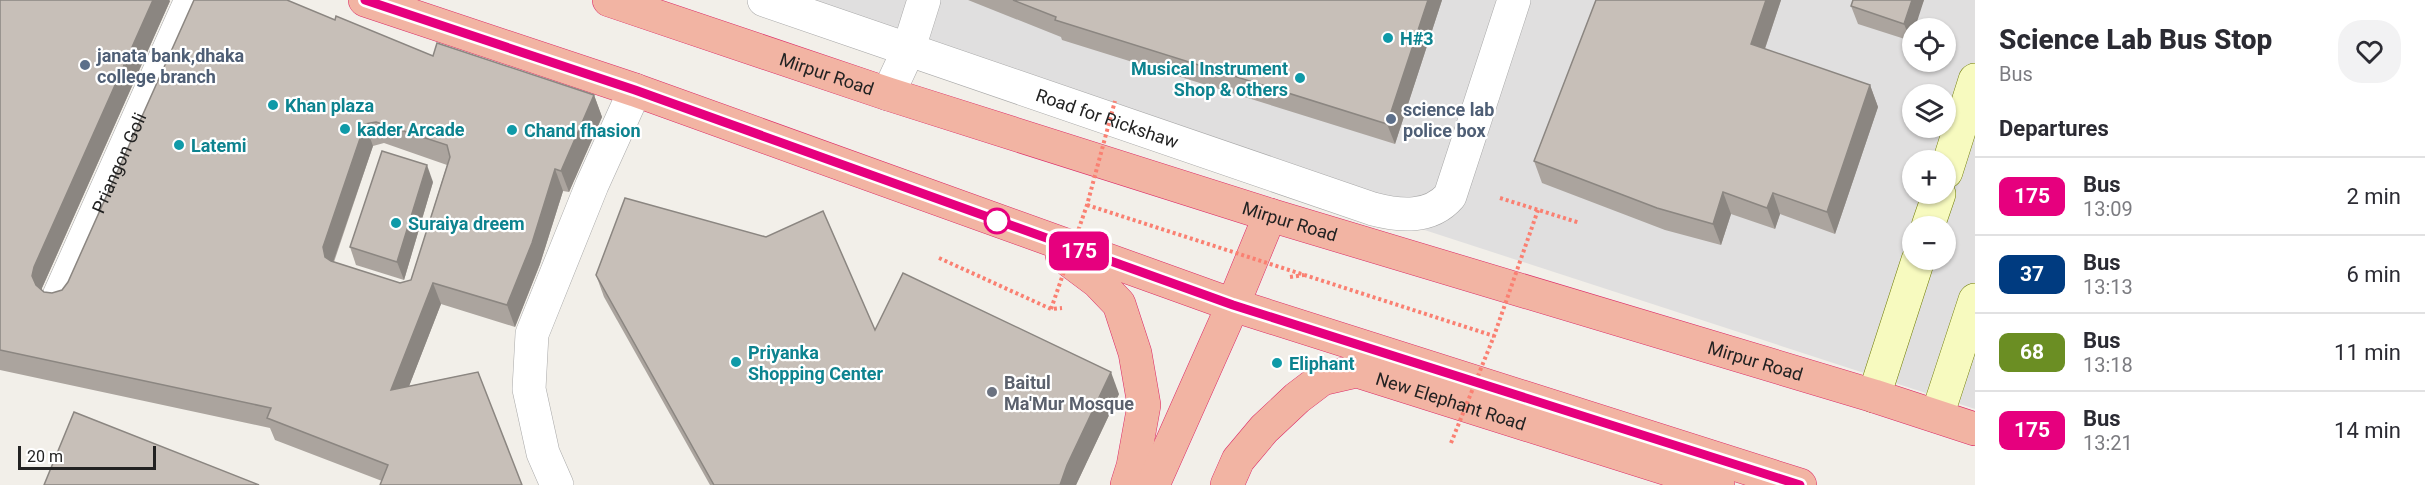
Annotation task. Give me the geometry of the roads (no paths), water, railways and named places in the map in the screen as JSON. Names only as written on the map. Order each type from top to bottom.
[{"type":"highway","points":[[365,0],[635,90],[1233,305],[1800,485]]},
{"type":"highway","name":"Mirpur Road","points":[[609,0],[888,94],[1270,216],[1874,396],[1975,429]]},
{"type":"highway","points":[[1152,485],[1233,305],[1270,216]]},
{"type":"highway","points":[[1037,235],[1098,282],[1119,304],[1135,353],[1144,405],[1133,466],[1126,485]]},
{"type":"highway","name":"New Elephant Road","points":[[1227,485],[1238,460],[1264,429],[1297,398],[1322,379],[1357,371],[1718,485]]},
{"type":"main road","points":[[1953,150],[1975,80]]},
{"type":"main road","points":[[1874,396],[1915,270]]},
{"type":"main road","points":[[1938,416],[1975,300]]},
{"type":"street","name":"Priangon Goli","points":[[59,296],[190,0]]},
{"type":"street","name":"Road for Rickshaw","points":[[764,0],[1373,209],[1394,214],[1431,211],[1442,205],[1450,196],[1514,0]]},
{"type":"street","points":[[888,94],[908,51],[924,0]]},
{"type":"street","points":[[557,485],[543,453],[529,389],[532,334],[592,185],[635,90]]},
{"type":"place","name":"H#3","points":[[1388,38]]},
{"type":"place","name":"janata bank,dhaka college branch","points":[[85,65]]},
{"type":"place","name":"Musical Instrument Shop & others","points":[[1300,78]]},
{"type":"place","name":"Khan plaza","points":[[273,105]]},
{"type":"place","name":"science lab police box","points":[[1391,119]]},
{"type":"place","name":"kader Arcade","points":[[345,129]]},
{"type":"place","name":"Chand fhasion","points":[[512,130]]},
{"type":"place","name":"Latemi","points":[[179,145]]},
{"type":"place","name":"Suraiya dreem","points":[[396,223]]},
{"type":"place","name":"Priyanka Shopping Center","points":[[736,362]]},
{"type":"place","name":"Eliphant","points":[[1277,363]]},
{"type":"place","name":"Baitul Ma'Mur Mosque","points":[[992,392]]}]
